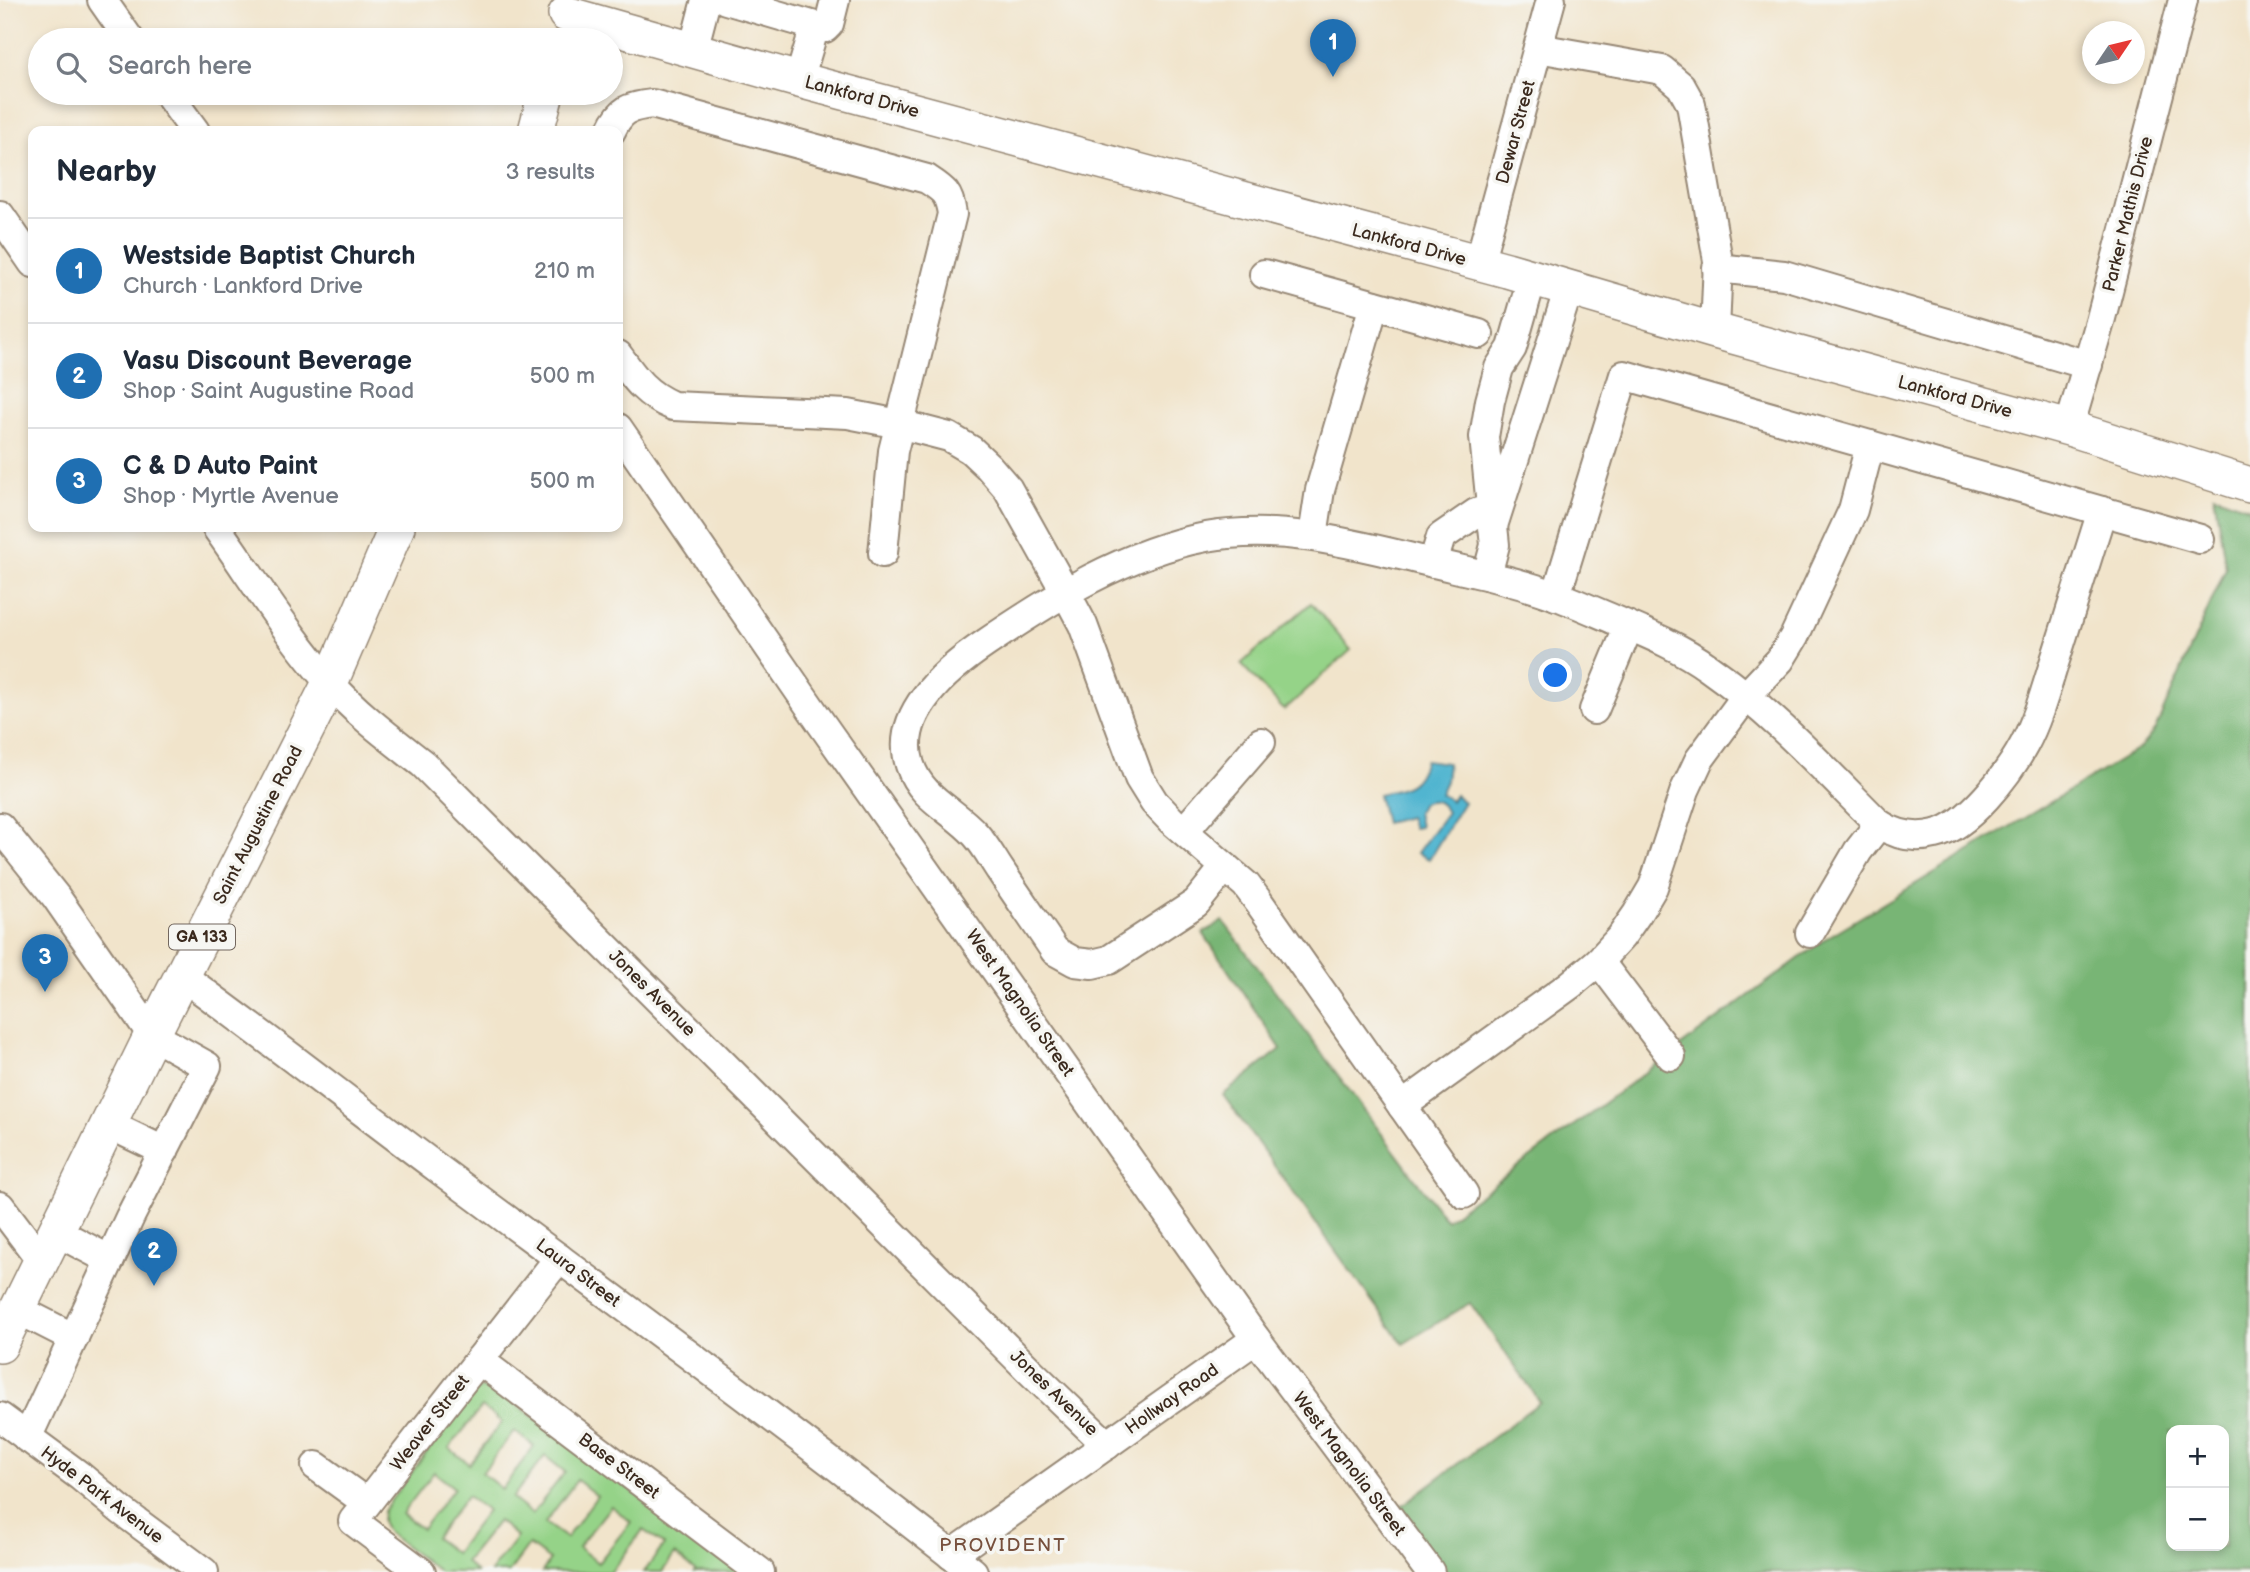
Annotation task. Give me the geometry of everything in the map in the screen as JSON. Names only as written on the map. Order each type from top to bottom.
[{"type":"main road","name":"Lankford Drive","points":[[565,18],[605,28]]},
{"type":"main road","name":"Lankford Drive","points":[[623,32],[1569,288],[2069,428],[2250,485]]},
{"type":"main road","points":[[537,126],[543,105]]},
{"type":"main road","name":"Saint Augustine Road","points":[[0,1345],[152,1035],[330,683],[395,532]]},
{"type":"street","points":[[102,0],[122,28]]},
{"type":"street","points":[[693,50],[706,0]]},
{"type":"street","points":[[726,0],[824,28],[835,0]]},
{"type":"street","name":"Dewar Street","points":[[1479,263],[1551,0]]},
{"type":"street","name":"Parker Mathis Drive","points":[[2069,428],[2088,365],[2183,0]]},
{"type":"street","points":[[799,80],[815,26]]},
{"type":"street","points":[[1538,48],[1662,70],[1681,86],[1691,104],[1717,268],[1715,331]]},
{"type":"street","points":[[613,126],[617,117],[631,107],[652,104],[927,179],[943,190],[950,200],[952,214],[893,451],[883,553]]},
{"type":"street","points":[[176,105],[191,126]]},
{"type":"street","points":[[0,215],[28,256]]},
{"type":"street","points":[[1717,268],[1784,275],[2088,365]]},
{"type":"street","points":[[1264,274],[1479,334]]},
{"type":"street","points":[[1493,526],[1484,437],[1499,368],[1511,348],[1532,278]]},
{"type":"street","points":[[1487,575],[1493,526],[1569,288]]},
{"type":"street","points":[[1313,536],[1320,490],[1374,305]]},
{"type":"street","points":[[623,362],[640,386],[656,399],[673,406],[848,414],[949,437],[971,450],[989,467],[1008,489],[1083,625],[1139,778],[1154,802],[1246,885],[1464,1194]]},
{"type":"street","points":[[1556,596],[1624,375],[2200,539]]},
{"type":"street","name":"West Magnolia Street","points":[[623,435],[821,723],[1256,1339],[1430,1572]]},
{"type":"street","points":[[1402,1106],[1570,985],[1599,961],[1621,937],[1653,887],[1685,790],[1699,760],[1746,696],[1780,660],[1794,637],[1853,510],[1870,445]]},
{"type":"street","points":[[1226,867],[1196,903],[1126,950],[1109,960],[1092,964],[1075,962],[1055,951],[975,834],[919,787],[908,762],[908,737],[917,708],[933,686],[966,656],[1013,624],[1118,566],[1204,538],[1238,533],[1313,536],[1487,575],[1556,596],[1679,649],[1709,667],[1769,715],[1879,824],[1894,834],[1937,834],[1961,821],[1988,797],[2024,745],[2039,711],[2102,511]]},
{"type":"street","points":[[1433,563],[1441,537],[1476,513],[1493,526]]},
{"type":"street","name":"Jones Avenue","points":[[220,532],[282,621],[330,683],[370,722],[423,764],[1107,1445]]},
{"type":"street","points":[[1594,710],[1629,626]]},
{"type":"street","points":[[1184,831],[1261,742]]},
{"type":"street","points":[[1810,933],[1858,851],[1879,824]]},
{"type":"street","points":[[0,827],[56,897],[152,1035],[207,1066],[110,1260],[27,1438]]},
{"type":"street","points":[[1599,961],[1671,1056]]},
{"type":"street","name":"Laura Street","points":[[182,976],[817,1451],[973,1572]]},
{"type":"street","points":[[108,1124],[164,1151]]},
{"type":"street","points":[[0,1206],[48,1245],[110,1260]]},
{"type":"street","name":"Weaver Street","points":[[421,1572],[354,1521],[559,1258]]},
{"type":"street","points":[[17,1309],[74,1338]]},
{"type":"street","name":"Hollway Road","points":[[951,1555],[1256,1339]]},
{"type":"street","name":"Base Street","points":[[479,1360],[760,1572]]},
{"type":"street","name":"Hyde Park Avenue","points":[[0,1418],[204,1572]]},
{"type":"street","points":[[316,1466],[368,1503]]},
{"type":"green space","points":[[2214,495],[2250,508],[2250,1572],[1442,1572],[1396,1510],[1540,1402],[1470,1303],[1403,1344],[1223,1095],[1281,1049],[1203,933],[1223,921],[1446,1220],[1828,937],[2140,748],[2155,730],[2226,568]]},
{"type":"green space","points":[[1311,603],[1351,650],[1284,710],[1241,664]]},
{"type":"green space","points":[[479,1388],[496,1389],[740,1572],[694,1572],[695,1570],[675,1554],[662,1572],[644,1572],[664,1545],[643,1530],[611,1572],[542,1572],[550,1560],[529,1545],[509,1572],[490,1572],[517,1537],[498,1521],[465,1562],[476,1572],[440,1572],[388,1533],[382,1521],[383,1511],[471,1393]],"holes":[[[482,1407],[502,1422],[469,1464],[449,1448]],[[514,1431],[534,1446],[502,1489],[482,1473]],[[545,1456],[565,1472],[532,1514],[512,1498]],[[434,1472],[454,1488],[422,1529],[402,1514]],[[577,1480],[597,1496],[566,1538],[545,1523]],[[467,1496],[487,1511],[455,1553],[435,1538]],[[611,1506],[631,1522],[598,1563],[578,1547]]]},
{"type":"water","points":[[1425,760],[1448,763],[1446,781],[1440,794],[1451,801],[1455,795],[1464,802],[1429,859],[1417,853],[1447,812],[1444,808],[1433,801],[1422,803],[1417,812],[1420,827],[1413,828],[1409,817],[1385,823],[1378,794],[1408,786],[1418,776]]},
{"type":"place","name":"Westside Baptist Church","points":[[1333,77]]},
{"type":"place","name":"C & D Auto Paint","points":[[45,992]]},
{"type":"place","name":"Vasu Discount Beverage","points":[[154,1286]]},
{"type":"district","name":"PROVIDENT","points":[[1003,1545]]}]
